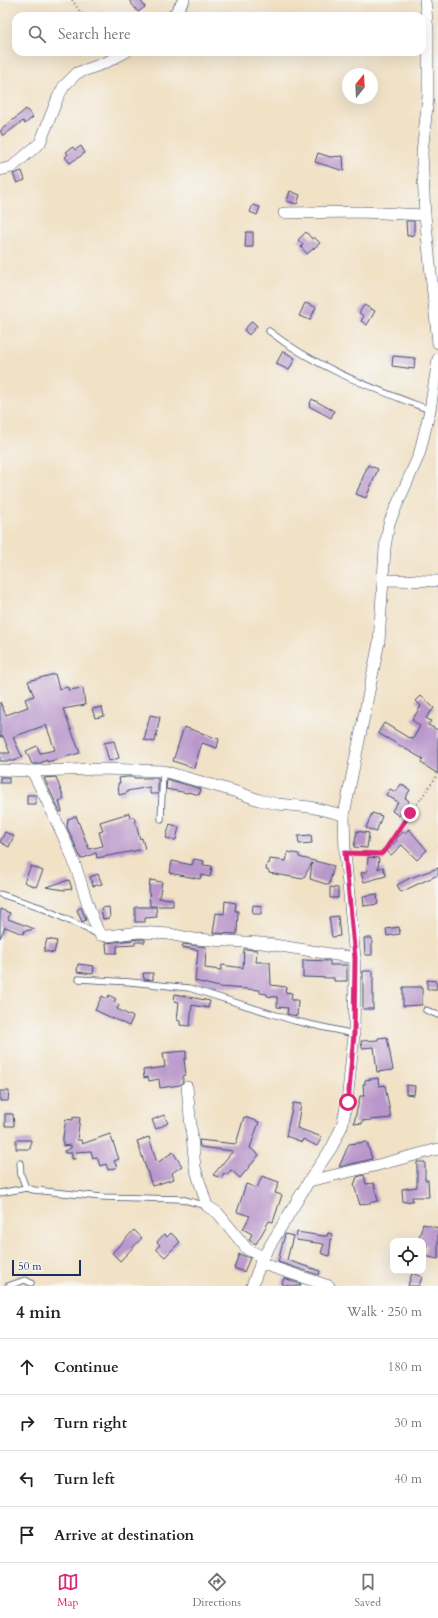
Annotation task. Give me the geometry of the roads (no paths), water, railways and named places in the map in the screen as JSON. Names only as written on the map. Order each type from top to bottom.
[{"type":"street","points":[[176,12],[184,0]]},
{"type":"street","points":[[425,0],[428,31],[428,97],[422,153],[425,215],[438,343]]},
{"type":"street","points":[[0,170],[12,167],[40,143],[58,97],[64,86],[77,72],[105,63],[118,56]]},
{"type":"street","points":[[284,213],[361,212],[425,215]]},
{"type":"street","points":[[252,1286],[261,1260],[332,1147],[342,1126],[348,1102],[354,1034],[355,958],[345,853],[344,815],[379,642],[385,548],[389,523],[418,455],[430,410],[438,359]]},
{"type":"street","points":[[383,580],[438,581]]},
{"type":"street","points":[[0,770],[32,771],[102,769],[163,771],[237,792],[259,800],[278,804],[310,807],[344,815]]},
{"type":"street","points":[[32,771],[50,806],[71,855],[92,919],[100,935],[108,936],[139,932],[168,934],[194,939],[262,943],[355,958]]},
{"type":"street","points":[[187,1087],[195,1167],[207,1206],[218,1213],[247,1249],[261,1260],[329,1286]]},
{"type":"street","points":[[309,1182],[436,1151]]},
{"type":"lane","points":[[270,331],[288,345],[329,368],[430,410]]},
{"type":"lane","points":[[161,819],[163,771]]},
{"type":"lane","points":[[0,894],[40,907],[100,935]]},
{"type":"lane","points":[[79,979],[189,988],[295,1021],[354,1034]]},
{"type":"lane","points":[[426,1010],[438,1015]]},
{"type":"lane","points":[[20,1163],[21,1175],[26,1188]]},
{"type":"lane","points":[[0,1193],[26,1188],[102,1197],[181,1198],[207,1206]]},
{"type":"lane","points":[[8,1286],[25,1280],[31,1283]]}]
